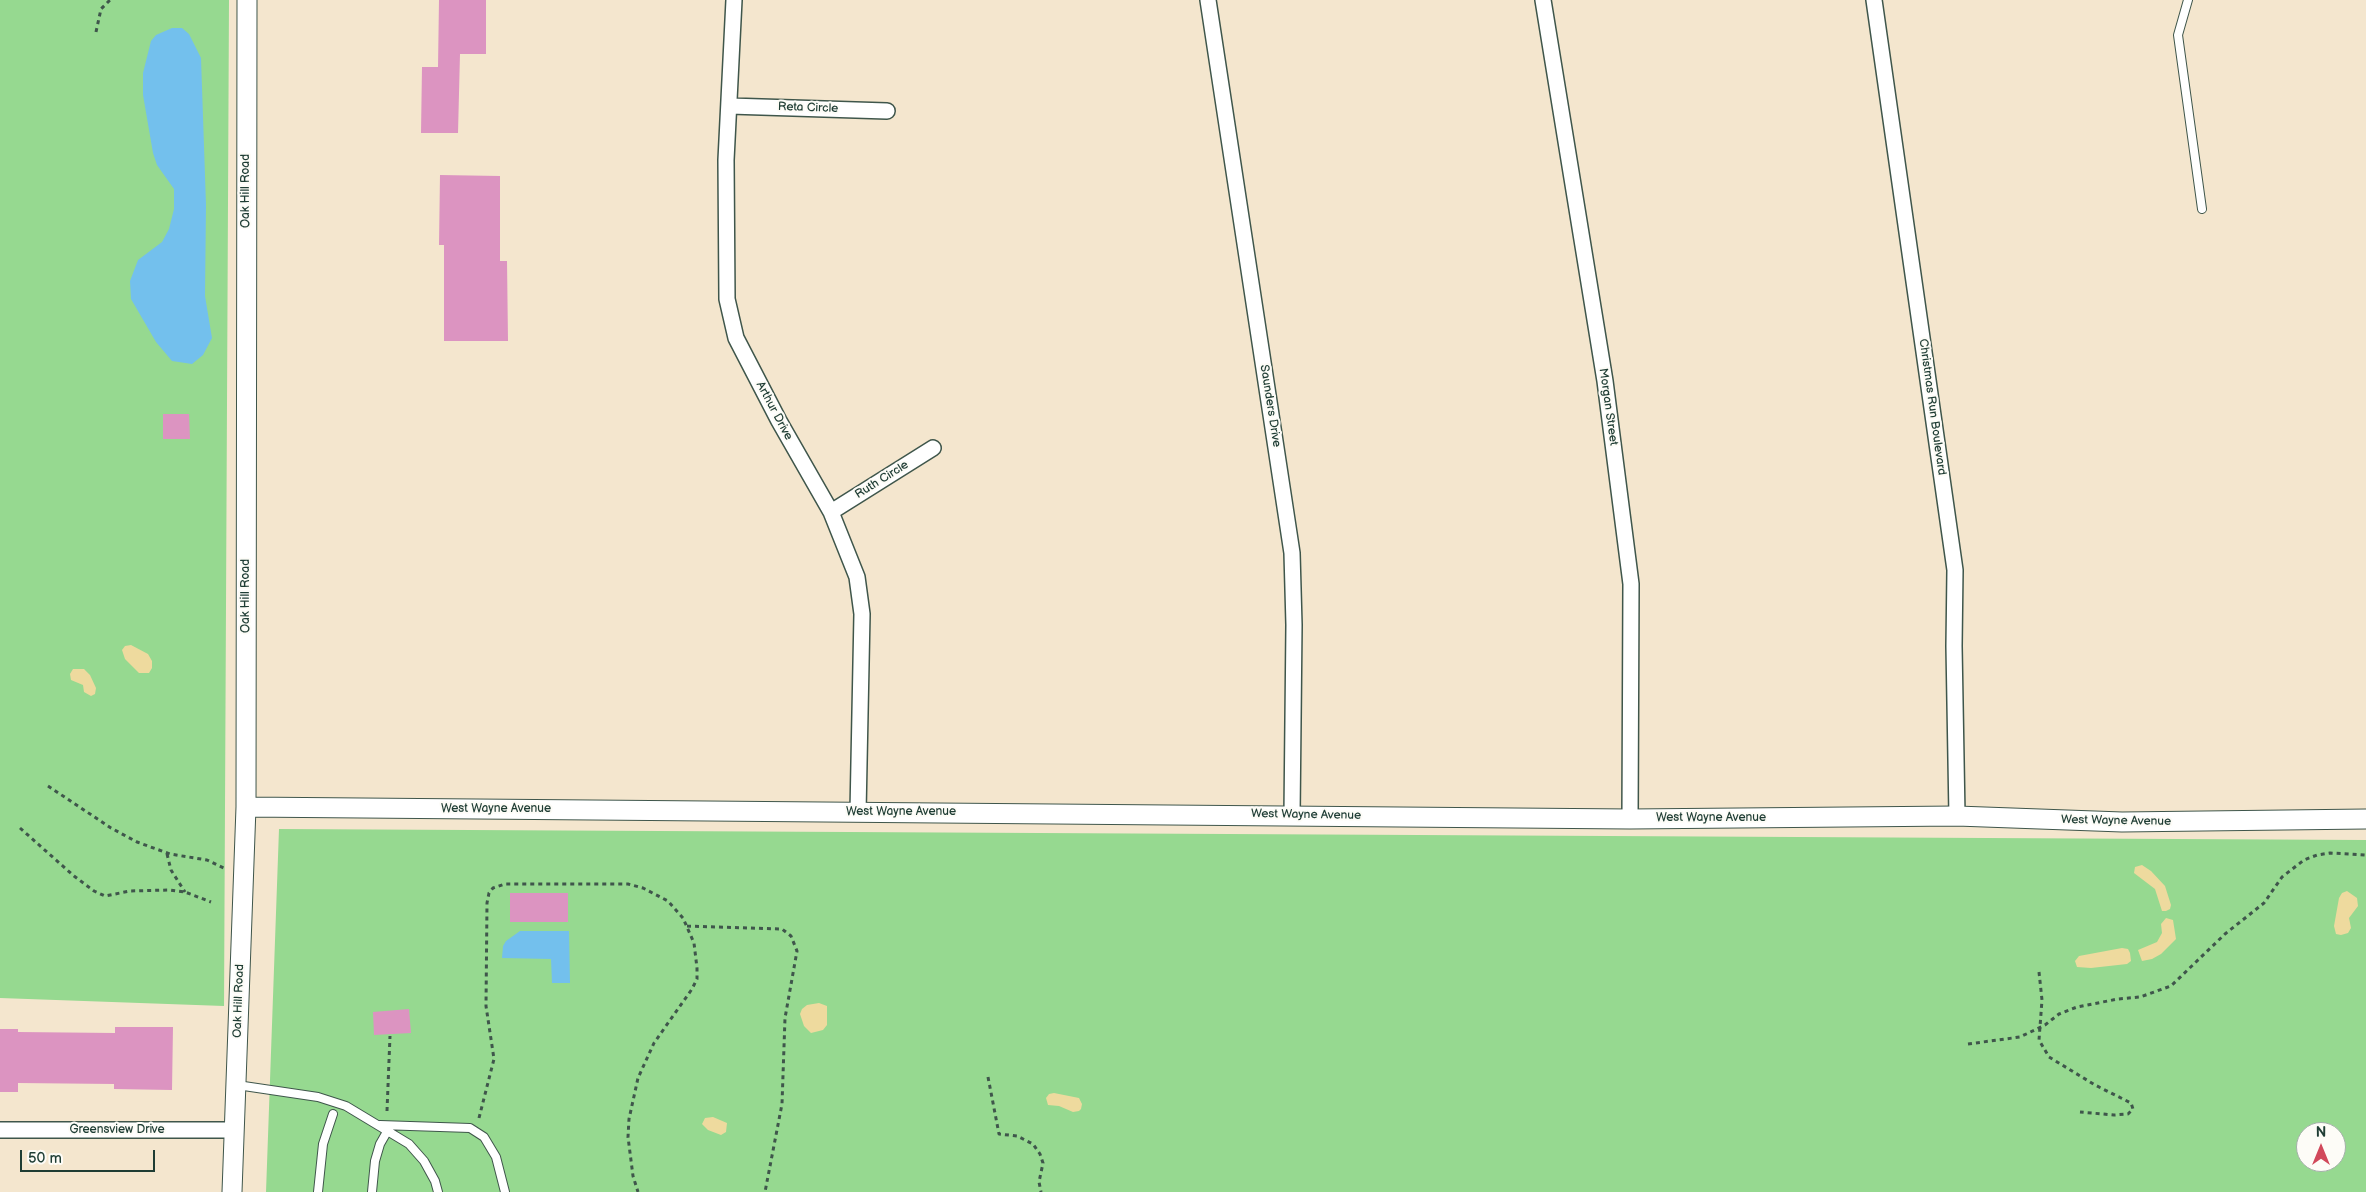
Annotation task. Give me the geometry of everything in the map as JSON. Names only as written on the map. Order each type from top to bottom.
[{"type":"street","name":"Oak Hill Road","points":[[232,1192],[246,807],[246,0]]},
{"type":"street","name":"Arthur Drive","points":[[734,0],[726,160],[727,300],[736,338],[779,421],[831,512],[857,578],[862,614],[858,812]]},
{"type":"street","name":"Saunders Drive","points":[[1208,0],[1292,553],[1294,625],[1292,815]]},
{"type":"street","name":"Morgan Street","points":[[1543,0],[1605,381],[1631,584],[1630,818]]},
{"type":"street","name":"Christmas Run Boulevard","points":[[1874,0],[1955,570],[1956,816]]},
{"type":"street","name":"Reta Circle","points":[[730,106],[887,111]]},
{"type":"street","name":"Ruth Circle","points":[[831,512],[933,448]]},
{"type":"street","name":"West Wayne Avenue","points":[[246,807],[1630,818],[1956,816],[2122,822],[2366,819]]},
{"type":"street","name":"Greensview Drive","points":[[0,1130],[234,1130]]},
{"type":"lane","points":[[2188,0],[2178,35],[2202,209]]},
{"type":"lane","points":[[237,1085],[318,1096],[346,1106],[409,1144],[424,1161],[435,1181],[438,1192]]},
{"type":"lane","points":[[318,1192],[323,1144],[333,1114]]},
{"type":"lane","points":[[378,1125],[470,1128],[484,1137],[496,1158],[505,1192]]},
{"type":"lane","points":[[372,1192],[378,1153],[388,1130]]},
{"type":"path","points":[[96,32],[101,10],[110,0]]},
{"type":"path","points":[[48,786],[111,828],[166,853],[207,860],[227,870],[244,870]]},
{"type":"path","points":[[20,828],[74,876],[100,894],[115,895],[149,889],[185,892],[210,902]]},
{"type":"path","points":[[166,853],[171,870],[185,892]]},
{"type":"path","points":[[1968,1044],[2020,1037],[2041,1027],[2059,1014],[2077,1007],[2140,997],[2171,986],[2225,934],[2264,903],[2282,877],[2292,868],[2317,855],[2366,854]]},
{"type":"path","points":[[479,1118],[494,1059],[486,1006],[487,903],[493,888],[504,884],[628,884],[642,888],[668,901],[678,912],[686,926],[697,959],[697,979],[644,1061],[629,1119],[630,1160],[638,1192]]},
{"type":"path","points":[[686,926],[782,929],[791,936],[797,951],[785,1018],[781,1112],[765,1192]]},
{"type":"path","points":[[2039,972],[2041,1027],[2039,1040],[2049,1058],[2130,1103],[2133,1109],[2128,1114],[2080,1112]]},
{"type":"path","points":[[387,1111],[390,1036]]},
{"type":"path","points":[[988,1077],[999,1134],[1018,1136],[1033,1144],[1040,1154],[1043,1163],[1039,1182],[1041,1192]]},
{"type":"green space","points":[[0,0],[229,0],[224,1006],[0,998]]},
{"type":"green space","points":[[279,829],[2366,840],[2366,1192],[266,1192]]},
{"type":"sand","points":[[131,645],[148,654],[152,661],[152,668],[149,673],[139,673],[125,659],[122,650],[125,646]]},
{"type":"sand","points":[[73,669],[84,669],[90,675],[96,688],[95,694],[91,696],[84,692],[83,685],[71,680],[70,674]]},
{"type":"sand","points":[[2142,865],[2151,871],[2165,886],[2171,905],[2170,909],[2162,911],[2155,889],[2134,873],[2135,867]]},
{"type":"sand","points":[[2347,891],[2357,898],[2358,906],[2349,918],[2351,928],[2348,933],[2341,935],[2336,934],[2334,926],[2339,898],[2342,893]]},
{"type":"sand","points":[[2166,918],[2173,920],[2176,939],[2161,954],[2152,959],[2142,961],[2138,950],[2157,942],[2162,933],[2161,924]]},
{"type":"sand","points":[[2122,948],[2128,949],[2130,953],[2131,961],[2127,964],[2091,968],[2077,967],[2075,961],[2079,956]]},
{"type":"sand","points":[[819,1003],[827,1006],[827,1025],[823,1030],[811,1033],[804,1026],[800,1014],[807,1005]]},
{"type":"sand","points":[[1054,1093],[1079,1098],[1082,1104],[1081,1109],[1073,1112],[1059,1106],[1048,1105],[1046,1098],[1049,1094]]},
{"type":"sand","points":[[713,1117],[727,1123],[726,1132],[721,1135],[708,1130],[702,1124],[705,1118]]},
{"type":"water","points":[[172,28],[182,28],[189,34],[201,58],[206,205],[205,296],[212,338],[203,355],[192,364],[172,361],[156,342],[131,299],[130,281],[138,260],[162,242],[169,229],[174,209],[174,189],[157,165],[153,153],[143,95],[143,73],[151,41],[156,35]]},
{"type":"water","points":[[520,931],[569,931],[570,983],[552,983],[551,959],[502,958],[503,946],[506,941]]},
{"type":"building","points":[[439,0],[486,0],[486,54],[460,54],[458,133],[421,133],[422,67],[438,67]]},
{"type":"building","points":[[440,175],[500,176],[500,261],[507,261],[508,341],[444,341],[444,245],[439,245]]},
{"type":"building","points":[[163,414],[189,414],[190,439],[163,439]]},
{"type":"building","points":[[510,893],[568,893],[568,922],[510,922]]},
{"type":"building","points":[[409,1009],[411,1033],[374,1035],[373,1012]]},
{"type":"building","points":[[115,1027],[173,1027],[172,1090],[114,1089],[114,1084],[18,1083],[18,1092],[0,1092],[0,1029],[18,1029],[18,1032],[115,1033]]}]
